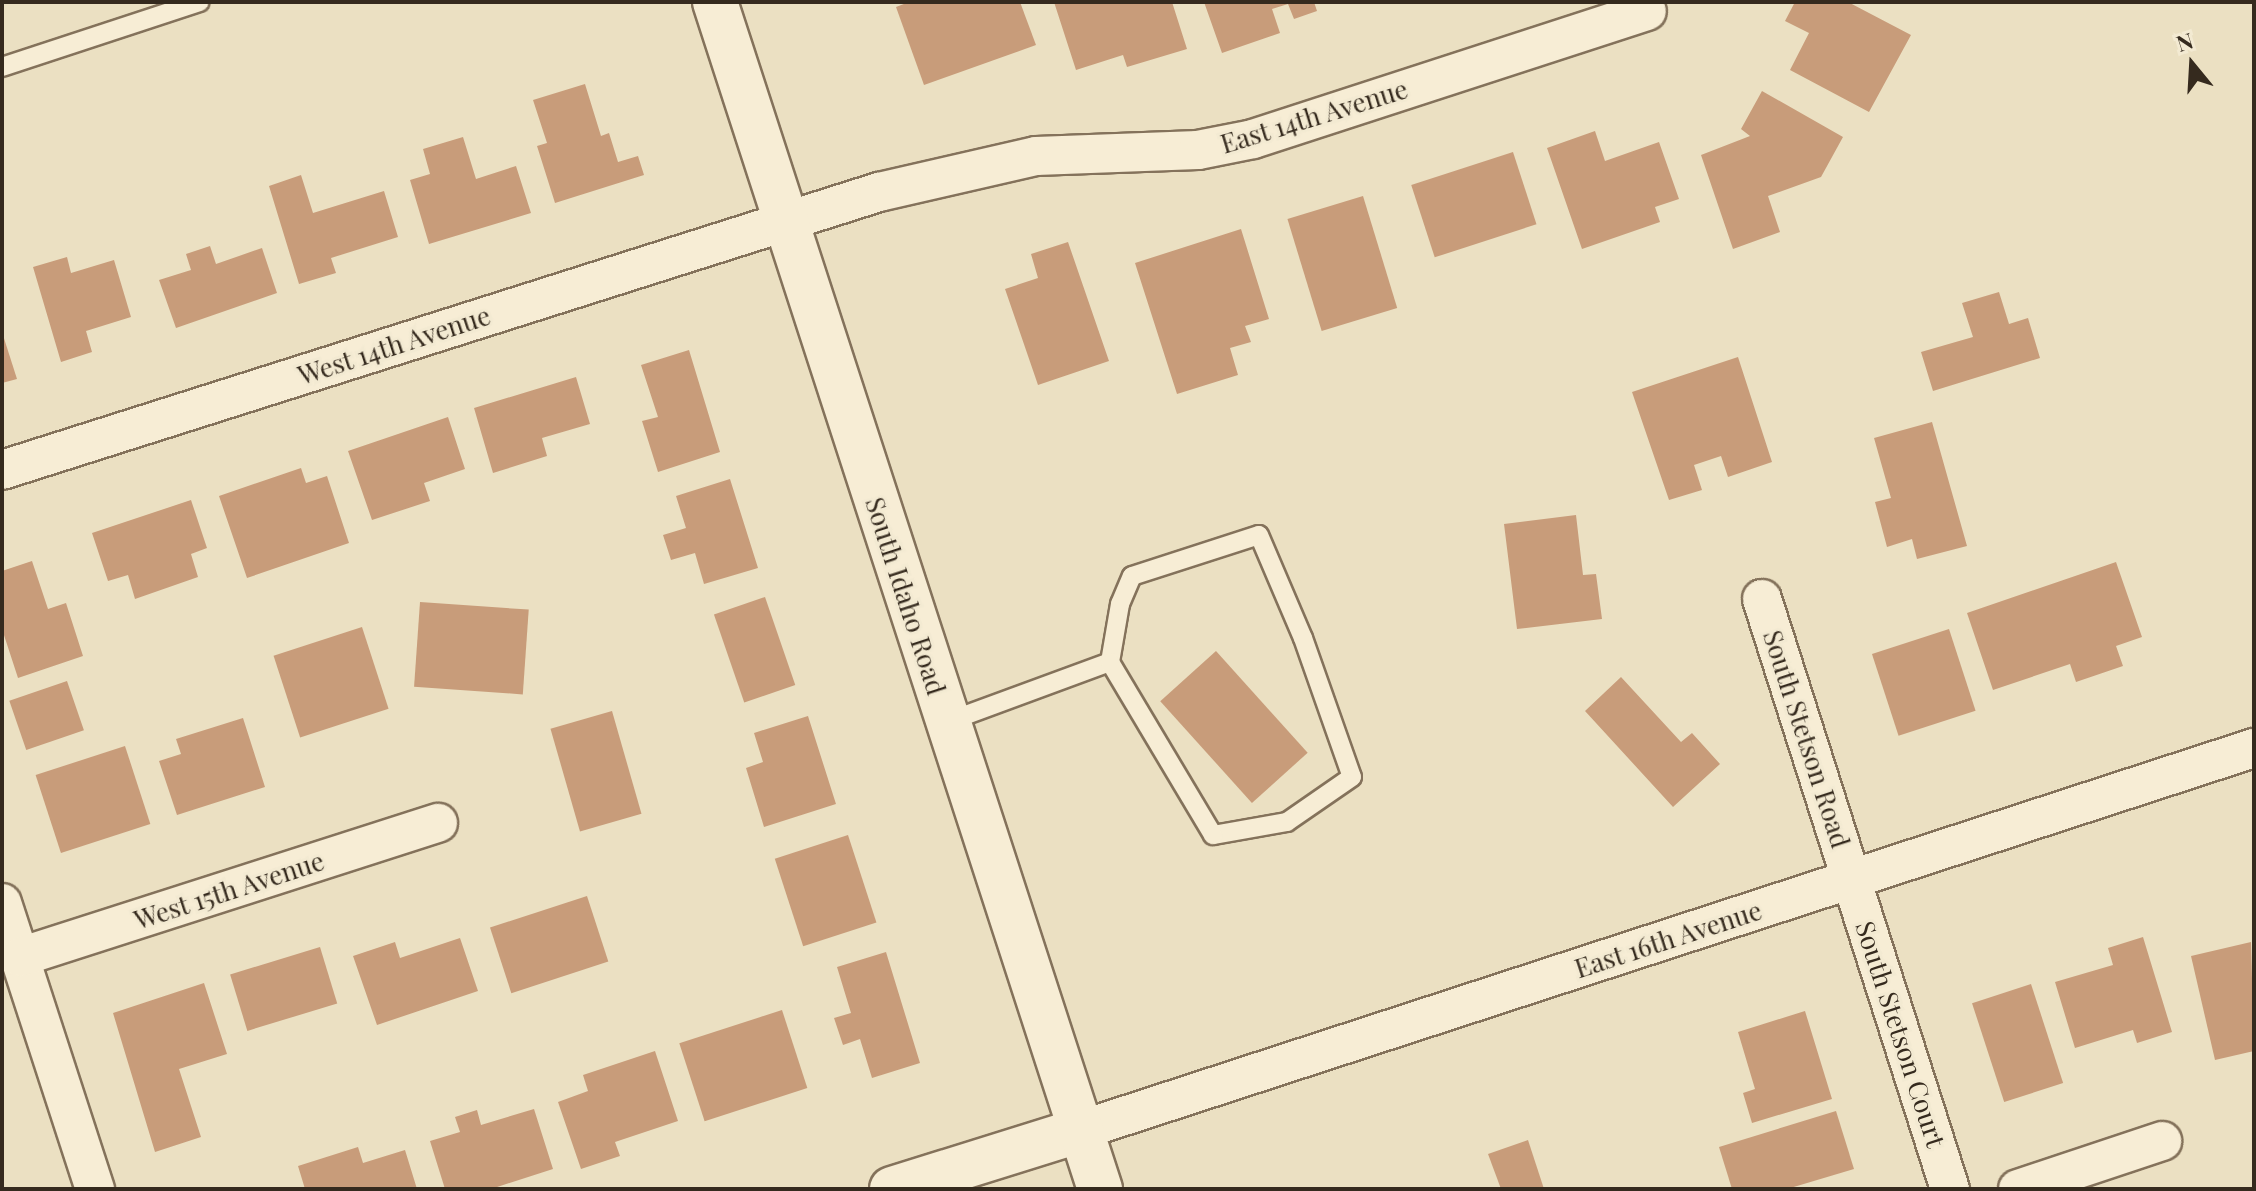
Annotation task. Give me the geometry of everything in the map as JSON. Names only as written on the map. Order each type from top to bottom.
[{"type":"main road","name":"South Idaho Road","points":[[715,2],[1100,1189]]},
{"type":"main road","points":[[892,1189],[1081,1130]]},
{"type":"street","name":"East 14th Avenue","points":[[786,219],[987,164],[1036,156],[1198,150],[1253,139],[1647,11]]},
{"type":"street","name":"West 14th Avenue","points":[[2,470],[786,219]]},
{"type":"street","name":"South Stetson Road","points":[[1762,599],[1852,879]]},
{"type":"street","name":"East 16th Avenue","points":[[1081,1130],[2254,748]]},
{"type":"street","name":"West 15th Avenue","points":[[20,957],[438,823]]},
{"type":"street","name":"South Stetson Court","points":[[1852,879],[1950,1189]]},
{"type":"street","points":[[2,903],[95,1189]]},
{"type":"street","points":[[2018,1189],[2162,1141]]},
{"type":"lane","points":[[2,67],[200,2]]},
{"type":"lane","points":[[1259,535],[1303,638],[1352,777],[1287,822],[1213,835],[1110,662],[1120,604],[1132,576],[1259,535]]},
{"type":"lane","points":[[947,722],[1110,662]]},
{"type":"building","points":[[909,2],[1020,2],[1036,45],[924,85],[896,7]]},
{"type":"building","points":[[1054,2],[1172,2],[1187,49],[1127,67],[1123,55],[1076,70]]},
{"type":"building","points":[[1204,2],[1314,2],[1317,11],[1294,19],[1288,4],[1272,9],[1280,33],[1222,53]]},
{"type":"building","points":[[1795,2],[1848,2],[1911,35],[1869,112],[1790,70],[1809,33],[1785,21]]},
{"type":"building","points":[[585,84],[601,136],[609,133],[618,162],[638,156],[644,175],[555,203],[537,146],[547,143],[533,100]]},
{"type":"building","points":[[1762,91],[1843,137],[1821,177],[1768,196],[1780,232],[1733,249],[1701,155],[1750,136],[1741,129]]},
{"type":"building","points":[[1595,131],[1605,161],[1659,142],[1679,199],[1655,207],[1660,222],[1582,249],[1547,148]]},
{"type":"building","points":[[463,137],[476,179],[516,166],[531,213],[429,244],[410,180],[430,174],[423,149]]},
{"type":"building","points":[[1513,152],[1536,224],[1435,257],[1411,185]]},
{"type":"building","points":[[301,175],[313,213],[384,191],[398,237],[331,258],[336,273],[299,284],[269,186]]},
{"type":"building","points":[[1363,196],[1397,308],[1322,331],[1287,219]]},
{"type":"building","points":[[1241,229],[1269,319],[1245,326],[1251,342],[1230,348],[1238,375],[1177,394],[1135,263]]},
{"type":"building","points":[[1068,242],[1109,361],[1038,385],[1005,289],[1038,278],[1031,254]]},
{"type":"building","points":[[210,246],[216,264],[262,248],[277,293],[176,328],[159,280],[191,270],[186,254]]},
{"type":"building","points":[[67,257],[71,273],[114,260],[131,317],[86,331],[92,352],[61,362],[33,267]]},
{"type":"building","points":[[1999,292],[2009,324],[2028,318],[2040,358],[1933,391],[1921,352],[1973,337],[1962,303]]},
{"type":"building","points":[[2,332],[17,379],[2,383]]},
{"type":"building","points":[[689,350],[720,452],[658,472],[642,421],[658,417],[641,365]]},
{"type":"building","points":[[1738,357],[1772,462],[1728,477],[1721,456],[1694,465],[1702,490],[1669,500],[1632,392]]},
{"type":"building","points":[[576,377],[590,424],[542,438],[547,456],[493,473],[474,408]]},
{"type":"building","points":[[448,417],[465,469],[424,483],[430,501],[372,520],[348,451]]},
{"type":"building","points":[[1932,422],[1967,546],[1917,559],[1912,539],[1887,547],[1875,502],[1891,498],[1874,438]]},
{"type":"building","points":[[301,468],[306,483],[327,476],[349,543],[247,578],[219,496]]},
{"type":"building","points":[[730,479],[758,568],[704,584],[695,553],[671,560],[663,535],[686,528],[676,496]]},
{"type":"building","points":[[191,500],[207,548],[191,554],[198,577],[135,599],[128,575],[108,581],[92,533]]},
{"type":"building","points":[[1576,515],[1583,575],[1596,574],[1602,619],[1517,629],[1504,524]]},
{"type":"building","points":[[32,561],[48,609],[66,603],[83,656],[18,678],[2,629],[2,571]]},
{"type":"building","points":[[2116,562],[2142,637],[2116,646],[2123,666],[2076,682],[2070,664],[1993,690],[1967,613]]},
{"type":"building","points":[[765,597],[795,685],[744,703],[714,615]]},
{"type":"building","points":[[420,602],[529,610],[523,694],[414,687]]},
{"type":"building","points":[[362,627],[389,709],[300,738],[274,656]]},
{"type":"building","points":[[1949,629],[1976,711],[1899,736],[1872,654]]},
{"type":"building","points":[[1216,651],[1308,753],[1252,803],[1160,701]]},
{"type":"building","points":[[1621,677],[1681,742],[1692,733],[1720,764],[1673,807],[1585,711]]},
{"type":"building","points":[[67,681],[84,730],[26,750],[9,701]]},
{"type":"building","points":[[612,711],[641,814],[580,831],[550,729]]},
{"type":"building","points":[[808,716],[836,804],[764,827],[746,768],[763,762],[754,733]]},
{"type":"building","points":[[243,718],[265,787],[177,815],[159,761],[181,754],[176,739]]},
{"type":"building","points":[[125,746],[150,824],[61,853],[36,775]]},
{"type":"building","points":[[848,835],[876,922],[803,946],[775,859]]},
{"type":"building","points":[[587,896],[608,962],[511,993],[490,928]]},
{"type":"building","points":[[2143,937],[2172,1032],[2137,1043],[2133,1030],[2075,1048],[2055,982],[2113,965],[2108,948]]},
{"type":"building","points":[[460,938],[478,991],[377,1025],[353,956],[395,942],[400,958]]},
{"type":"building","points":[[2251,942],[2254,1051],[2215,1060],[2191,956]]},
{"type":"building","points":[[320,947],[337,1003],[247,1031],[230,974]]},
{"type":"building","points":[[886,952],[920,1063],[872,1078],[860,1039],[843,1045],[834,1018],[851,1013],[837,967]]},
{"type":"building","points":[[204,983],[227,1054],[179,1069],[201,1137],[155,1152],[113,1013]]},
{"type":"building","points":[[2031,984],[2063,1083],[2004,1102],[1972,1003]]},
{"type":"building","points":[[782,1010],[807,1088],[705,1121],[679,1043]]},
{"type":"building","points":[[1805,1011],[1832,1099],[1752,1123],[1743,1093],[1755,1089],[1738,1032]]},
{"type":"building","points":[[655,1051],[678,1121],[615,1142],[620,1156],[581,1169],[558,1102],[588,1091],[583,1075]]},
{"type":"building","points":[[534,1109],[553,1169],[491,1189],[445,1189],[430,1141],[460,1132],[455,1117],[477,1110],[481,1125]]},
{"type":"building","points":[[1836,1111],[1854,1169],[1787,1189],[1732,1189],[1719,1147]]},
{"type":"building","points":[[1528,1140],[1544,1189],[1501,1189],[1488,1154]]},
{"type":"building","points":[[358,1147],[363,1163],[405,1150],[417,1189],[305,1189],[298,1166]]}]
